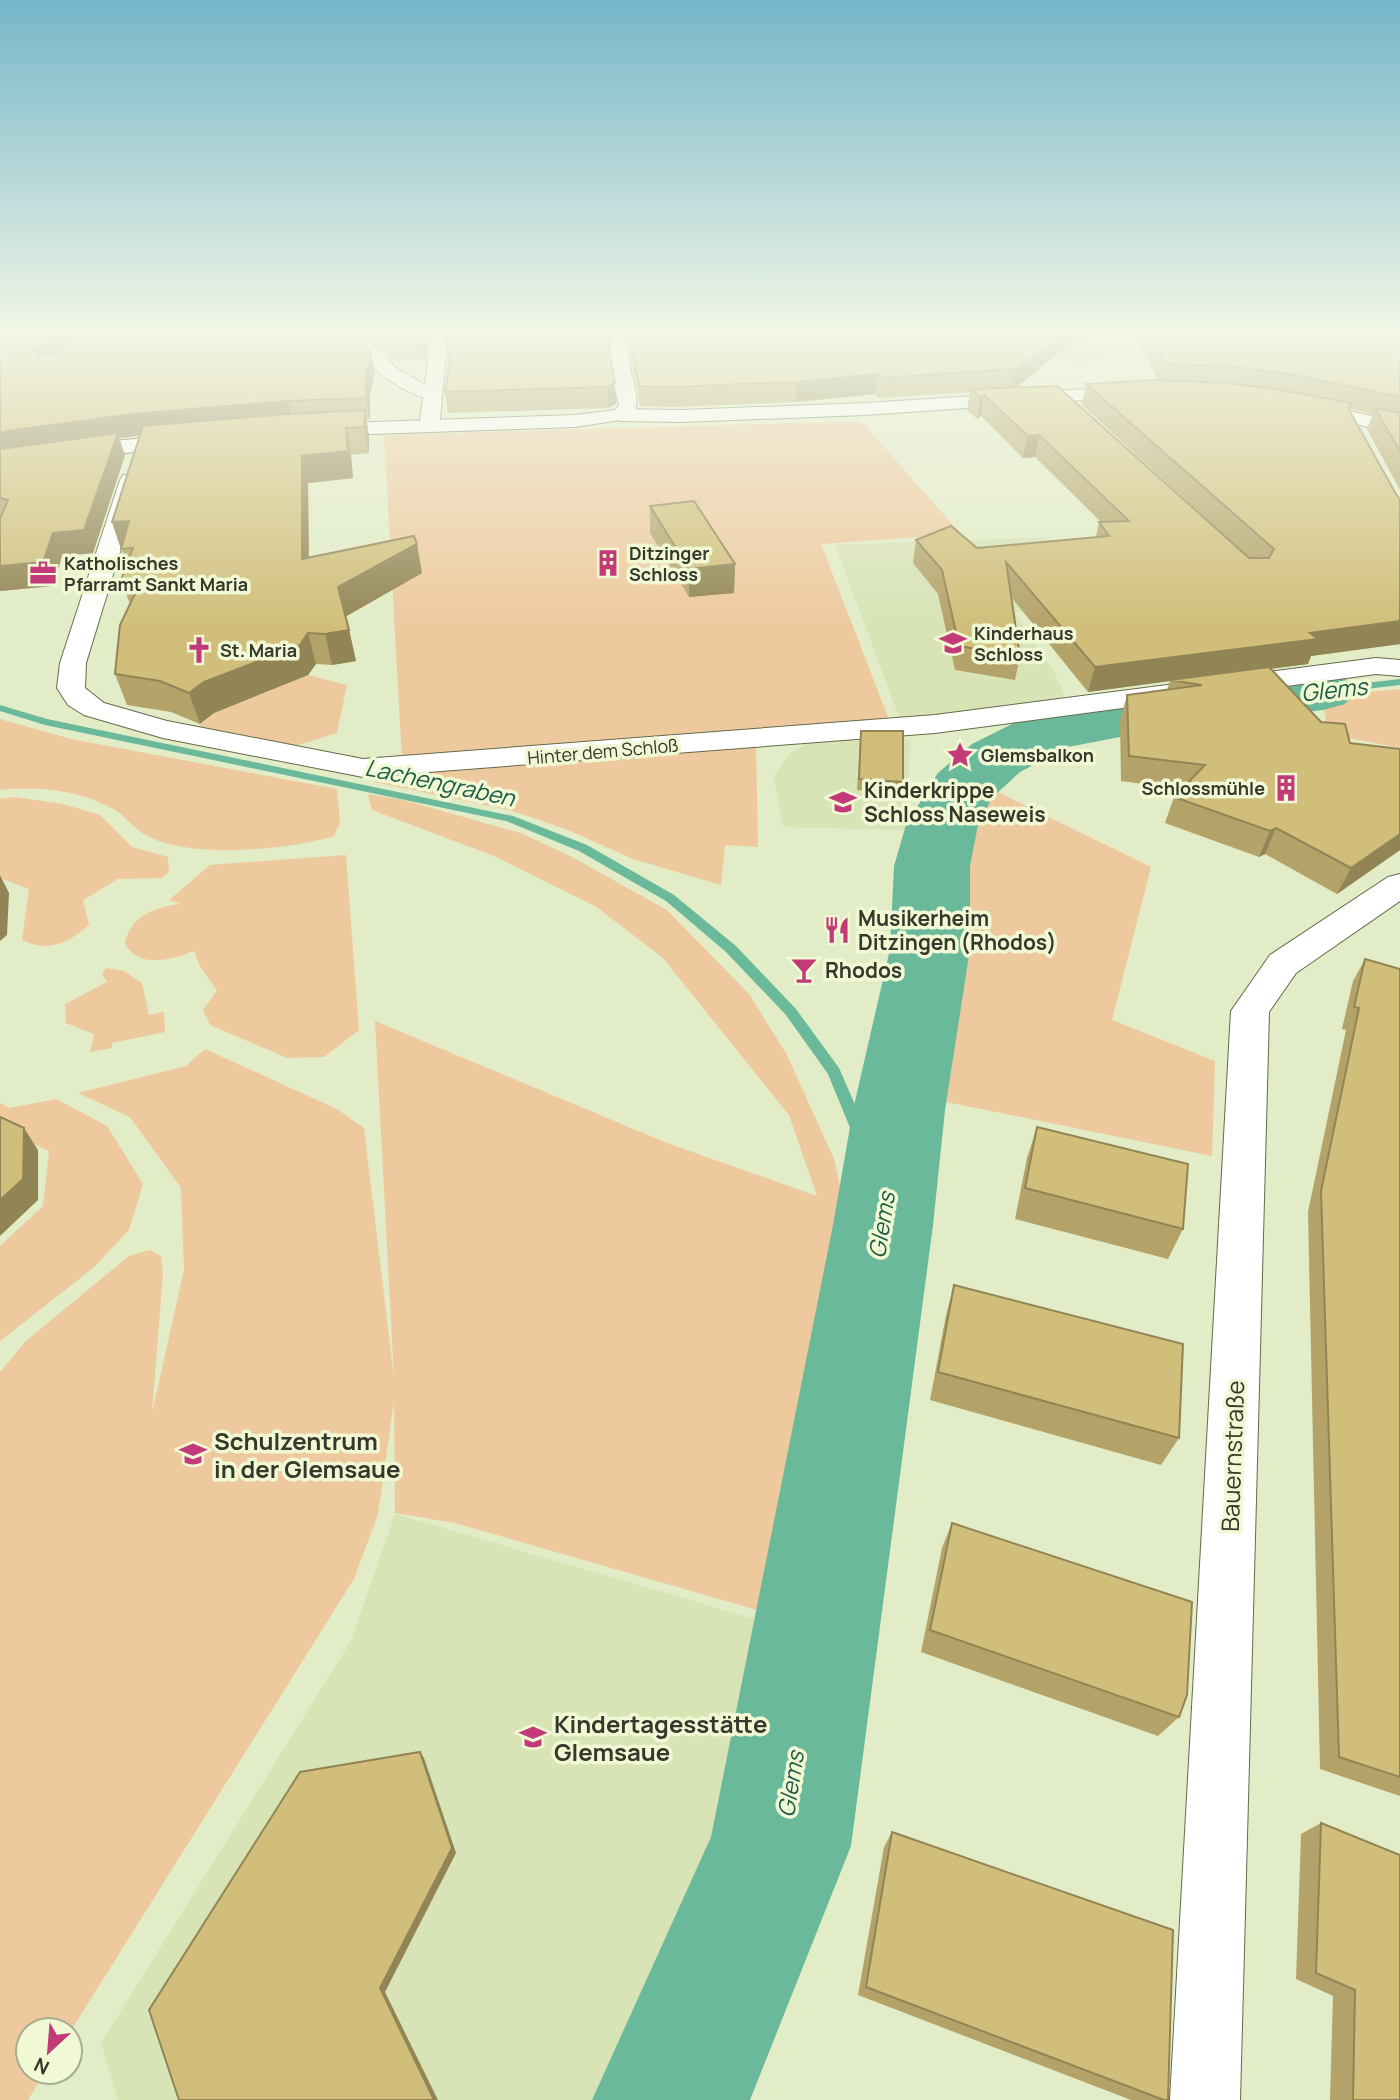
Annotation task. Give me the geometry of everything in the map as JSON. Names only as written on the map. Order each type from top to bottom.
[{"type":"street","points":[[1355,432],[1363,446]]},
{"type":"street","points":[[0,463],[208,438]]},
{"type":"street","name":"Hinter dem Schloß","points":[[141,444],[73,663],[71,688],[78,699],[94,709],[163,729],[363,768],[934,724],[1388,667]]},
{"type":"street","name":"Bauernstraße","points":[[1206,2100],[1250,1011],[1283,964],[1392,900]]},
{"type":"shaded area","points":[[486,432],[871,432],[961,534],[821,544],[890,722],[402,760],[384,435]]},
{"type":"shaded area","name":"Kinderhaus Schloss","points":[[1045,537],[1092,585],[1071,608],[1014,612],[1055,674],[1066,699],[902,725],[835,545]]},
{"type":"shaded area","points":[[308,675],[347,685],[337,733],[289,748],[195,730],[214,713]]},
{"type":"shaded area","points":[[1400,689],[1400,748],[1328,734],[1322,696]]},
{"type":"shaded area","points":[[0,719],[71,739],[337,789],[340,823],[334,836],[265,848],[210,850],[162,842],[144,834],[115,810],[97,801],[43,789],[0,790]]},
{"type":"shaded area","name":"Kinderkrippe Schloss Naseweis","points":[[910,739],[906,830],[783,827],[774,777],[789,754],[812,740]]},
{"type":"shaded area","points":[[756,745],[758,847],[725,845],[721,885],[633,859],[568,830],[513,811],[374,782],[381,772]]},
{"type":"shaded area","points":[[981,784],[1151,867],[1112,1020],[1215,1061],[1212,1156],[927,1098],[911,1236],[815,1857],[717,2100],[664,2100],[780,1846],[883,1225],[870,1157],[888,1017],[911,877],[920,833],[930,807],[952,812]]},
{"type":"shaded area","points":[[368,794],[403,800],[521,833],[572,857],[667,910],[749,994],[786,1053],[834,1159],[845,1208],[845,1326],[799,1622],[455,1523],[395,1513],[394,1401],[378,1514],[354,1579],[80,2016],[14,2016],[14,2086],[36,2086],[28,2100],[0,2100],[0,1372],[27,1340],[129,1256],[150,1250],[161,1256],[163,1273],[152,1413],[184,1270],[181,1188],[130,1117],[78,1093],[186,1066],[205,1049],[337,1109],[364,1128],[394,1378],[375,1021],[667,1143],[817,1196],[789,1115],[662,957],[595,906],[494,856],[372,810]]},
{"type":"shaded area","points":[[15,797],[63,804],[100,815],[132,847],[168,857],[169,871],[162,878],[118,879],[83,900],[89,925],[66,941],[41,946],[22,940],[29,889],[0,878],[0,799]]},
{"type":"shaded area","points":[[346,855],[359,1030],[324,1057],[287,1058],[210,1025],[203,1010],[217,990],[201,968],[194,951],[166,959],[148,960],[131,952],[125,944],[132,926],[138,920],[153,911],[180,904],[169,900],[210,865]]},
{"type":"shaded area","points":[[106,968],[124,971],[142,983],[149,1015],[164,1012],[165,1032],[112,1043],[112,1048],[90,1052],[94,1034],[66,1023],[65,1004],[107,982],[102,975]]},
{"type":"shaded area","points":[[56,1099],[107,1126],[143,1184],[129,1230],[92,1269],[0,1341],[0,1246],[43,1206],[49,1151],[0,1128],[0,1103],[9,1108]]},
{"type":"shaded area","name":"Kindertagesstätte Glemsaue","points":[[395,1514],[793,1630],[760,1833],[643,2100],[118,2100],[101,2043],[351,1641]]},
{"type":"building","points":[[141,432],[346,432],[348,451],[302,456],[302,559],[414,536],[417,544],[338,587],[349,630],[325,634],[308,633],[300,645],[204,682],[189,693],[160,681],[115,674],[120,625],[142,579],[121,580],[133,548],[121,549],[129,521],[112,522]]},
{"type":"building","points":[[1024,432],[1108,432],[1249,558],[1269,558],[1274,549],[1141,432],[1361,432],[1400,499],[1400,621],[1310,633],[1318,639],[1095,667],[1006,562],[1020,656],[959,646],[942,570],[916,540],[951,526],[977,548],[1109,536],[1099,522],[1129,521],[1039,435],[1028,436]]},
{"type":"building","points":[[1389,432],[1400,432],[1400,451]]},
{"type":"building","points":[[118,433],[84,530],[53,533],[43,562],[0,566],[0,519],[8,500],[0,498],[0,449]]},
{"type":"building","points":[[694,501],[735,564],[689,569],[650,506]]},
{"type":"building","points":[[1269,667],[1321,722],[1345,724],[1350,743],[1400,749],[1400,834],[1351,868],[1276,828],[1270,831],[1174,797],[1205,765],[1129,756],[1127,695],[1202,685],[1170,680]]},
{"type":"building","points":[[861,731],[903,731],[903,782],[859,779]]},
{"type":"building","points":[[1365,959],[1400,969],[1400,1777],[1339,1757],[1321,1191],[1359,1008],[1354,1007]]},
{"type":"building","points":[[0,1117],[24,1128],[23,1179],[0,1200]]},
{"type":"building","points":[[1037,1127],[1188,1164],[1183,1229],[1025,1188]]},
{"type":"building","points":[[954,1285],[1183,1344],[1179,1438],[938,1372]]},
{"type":"building","points":[[952,1523],[1192,1602],[1187,1695],[1179,1717],[930,1630]]},
{"type":"building","points":[[420,1752],[452,1848],[380,1988],[434,2100],[179,2100],[149,2010],[300,1772]]},
{"type":"building","points":[[1321,1823],[1400,1855],[1400,2100],[1353,2100],[1355,1990],[1316,1973]]},
{"type":"building","points":[[892,1832],[1173,1930],[1168,2100],[866,1987]]},
{"type":"waterway","name":"Glems","points":[[1323,691],[1400,682]]},
{"type":"waterway","name":"Glems","points":[[671,2100],[780,1846],[883,1225],[899,1110],[930,949],[932,866],[942,825],[963,788],[996,758],[1045,733],[1090,722],[1183,706],[1323,691]]},
{"type":"waterway","name":"Lachengraben","points":[[0,708],[45,722],[509,818],[583,848],[670,898],[731,949],[791,1012],[834,1072],[870,1157],[883,1225]]},
{"type":"place","name":"Ditzinger Schloss","points":[[608,563]]},
{"type":"place","name":"Katholisches Pfarramt Sankt Maria","points":[[43,573]]},
{"type":"place","name":"Kinderhaus Schloss","points":[[953,643]]},
{"type":"place","name":"St. Maria","points":[[199,650]]},
{"type":"place","name":"Glemsbalkon","points":[[960,755]]},
{"type":"place","name":"Schlossmühle","points":[[1286,788]]},
{"type":"place","name":"Kinderkrippe Schloss Naseweis","points":[[843,802]]},
{"type":"place","name":"Musikerheim Ditzingen (Rhodos)","points":[[837,930]]},
{"type":"place","name":"Rhodos","points":[[804,970]]},
{"type":"place","name":"Schulzentrum in der Glemsaue","points":[[193,1454]]},
{"type":"place","name":"Kindertagesstätte Glemsaue","points":[[533,1737]]}]
